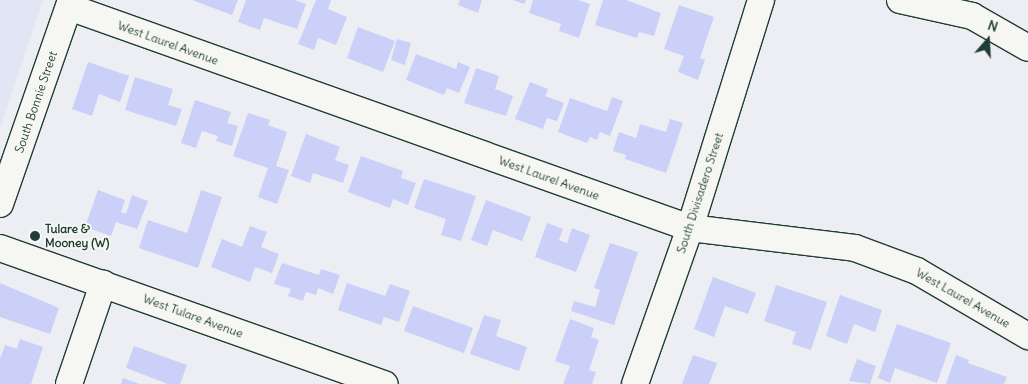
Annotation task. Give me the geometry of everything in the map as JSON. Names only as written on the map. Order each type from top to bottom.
[{"type":"street","name":"South Divisadero Street","points":[[636,384],[690,228],[761,0]]},
{"type":"street","points":[[900,0],[972,16],[1028,48]]},
{"type":"street","name":"West Laurel Avenue","points":[[70,4],[690,228],[855,248],[917,271],[1028,336]]},
{"type":"street","name":"South Bonnie Street","points":[[0,204],[70,4]]},
{"type":"street","name":"West Tulare Avenue","points":[[0,248],[103,284],[352,379],[385,384]]},
{"type":"street","points":[[69,384],[103,284]]},
{"type":"shaded area","points":[[0,0],[43,0],[0,128]]},
{"type":"building","points":[[192,0],[238,0],[232,15]]},
{"type":"building","points":[[246,0],[295,0],[306,4],[297,29],[264,18],[260,30],[238,22]]},
{"type":"building","points":[[316,0],[331,0],[328,9],[347,17],[336,45],[318,38],[314,50],[298,44]]},
{"type":"building","points":[[460,0],[482,0],[478,13],[458,5]]},
{"type":"building","points":[[513,0],[526,0],[524,4]]},
{"type":"building","points":[[533,0],[578,0],[590,4],[579,38],[559,31],[561,24],[529,13]]},
{"type":"building","points":[[603,0],[626,0],[661,13],[654,36],[639,32],[637,38],[595,25]]},
{"type":"building","points":[[679,5],[714,17],[700,58],[705,60],[698,80],[678,72],[684,56],[664,49]]},
{"type":"building","points":[[358,27],[395,41],[383,72],[347,58]]},
{"type":"building","points":[[397,39],[411,43],[405,65],[391,60]]},
{"type":"building","points":[[416,54],[456,69],[458,62],[470,67],[459,93],[447,88],[444,95],[406,80]]},
{"type":"building","points":[[88,62],[129,76],[120,102],[99,94],[92,116],[72,109]]},
{"type":"building","points":[[476,68],[499,76],[495,89],[513,96],[506,116],[464,103]]},
{"type":"building","points":[[135,77],[173,89],[168,105],[182,109],[176,126],[125,110]]},
{"type":"building","points":[[530,82],[548,89],[545,96],[564,103],[557,121],[547,118],[543,129],[515,119]]},
{"type":"building","points":[[612,97],[623,101],[610,136],[600,132],[597,140],[590,137],[587,143],[558,132],[570,98],[607,111]]},
{"type":"building","points":[[195,100],[231,112],[227,123],[238,126],[232,146],[216,141],[218,136],[202,131],[196,148],[181,143]]},
{"type":"building","points":[[248,113],[270,120],[268,125],[287,132],[276,166],[289,170],[277,204],[258,197],[268,168],[233,156]]},
{"type":"building","points":[[670,119],[683,123],[666,173],[625,159],[626,155],[613,151],[619,132],[636,138],[640,124],[666,132]]},
{"type":"building","points":[[306,134],[340,147],[335,160],[349,165],[343,183],[313,173],[310,183],[291,176]]},
{"type":"building","points":[[361,156],[403,171],[401,178],[416,183],[408,205],[393,199],[390,208],[348,192]]},
{"type":"building","points":[[424,179],[476,196],[461,241],[441,235],[446,219],[414,208]]},
{"type":"building","points":[[98,190],[125,200],[121,212],[126,214],[132,195],[148,201],[137,229],[116,222],[111,236],[85,227]]},
{"type":"building","points":[[201,190],[222,197],[198,268],[139,248],[148,220],[187,233]]},
{"type":"building","points":[[486,200],[531,217],[522,241],[493,230],[487,246],[471,240]]},
{"type":"building","points":[[547,223],[563,229],[559,240],[567,243],[572,228],[590,235],[576,272],[535,257]]},
{"type":"building","points":[[250,226],[267,232],[261,247],[279,254],[272,273],[255,267],[250,282],[211,267],[222,239],[242,247]]},
{"type":"building","points":[[610,243],[638,252],[614,325],[571,311],[574,301],[595,307],[600,290],[594,288]]},
{"type":"building","points":[[282,263],[319,275],[321,269],[340,275],[333,294],[318,288],[316,295],[306,292],[303,301],[288,296],[291,289],[274,284]]},
{"type":"building","points":[[713,277],[756,293],[748,314],[725,306],[714,337],[694,329]]},
{"type":"building","points":[[0,283],[59,308],[50,334],[0,317]]},
{"type":"building","points":[[347,283],[385,296],[390,284],[410,291],[399,322],[384,317],[381,325],[338,310]]},
{"type":"building","points":[[776,285],[827,302],[811,350],[792,344],[796,332],[764,321]]},
{"type":"building","points":[[840,295],[882,310],[875,332],[854,324],[847,344],[826,336]]},
{"type":"building","points":[[413,306],[473,328],[464,353],[404,331]]},
{"type":"building","points":[[484,315],[501,320],[496,336],[527,347],[519,371],[470,354]]},
{"type":"building","points":[[570,319],[594,328],[591,337],[599,340],[589,370],[596,372],[592,384],[563,384],[570,366],[555,361]]},
{"type":"building","points":[[897,324],[951,343],[937,383],[895,368],[890,383],[878,378]]},
{"type":"building","points":[[20,339],[43,347],[31,384],[0,384],[0,359],[5,345],[17,349]]},
{"type":"building","points":[[134,346],[187,365],[180,384],[168,384],[126,368]]},
{"type":"building","points":[[693,355],[717,363],[709,384],[682,384]]},
{"type":"building","points":[[956,355],[969,360],[968,363],[1007,377],[1004,384],[946,384]]},
{"type":"building","points":[[857,359],[876,366],[870,384],[849,381]]},
{"type":"building","points":[[123,378],[140,384],[121,384]]},
{"type":"place","name":"Tulare & Mooney (W)","points":[[35,236]]}]
